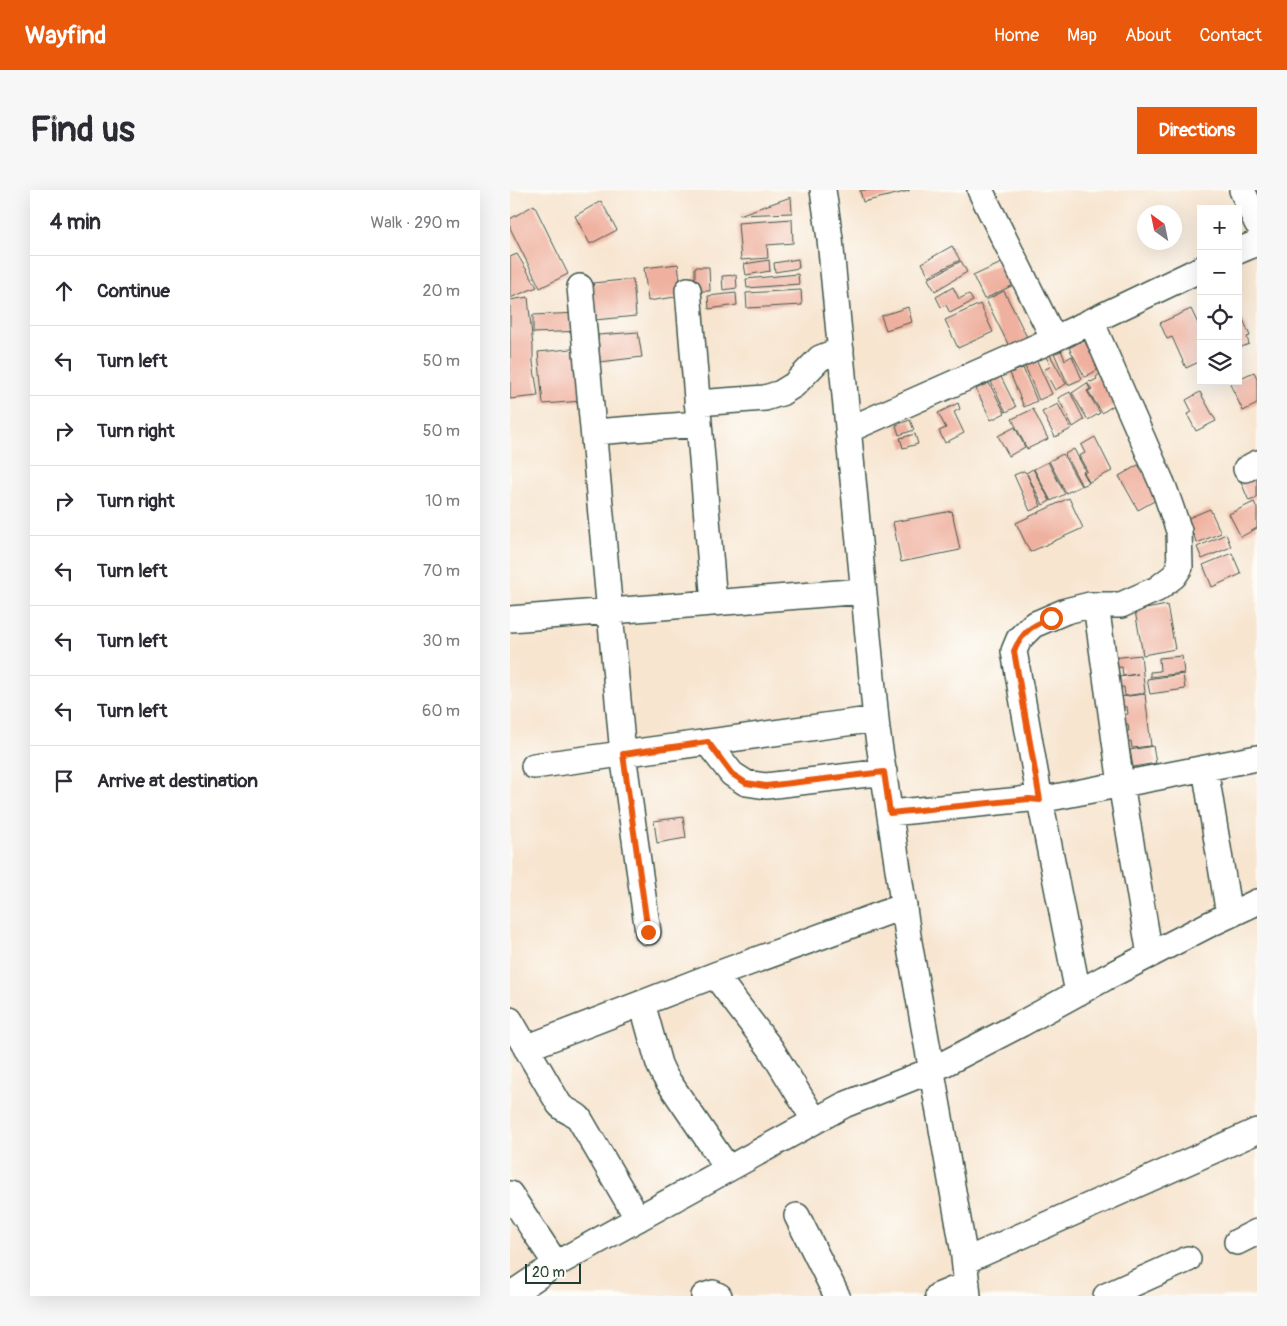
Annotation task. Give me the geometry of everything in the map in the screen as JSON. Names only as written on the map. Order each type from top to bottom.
[{"type":"street","points":[[823,190],[830,239],[876,719],[904,906],[967,1280]]},
{"type":"street","points":[[980,190],[1054,339]]},
{"type":"street","points":[[1242,190],[1257,223]]},
{"type":"street","points":[[1240,250],[1257,243]]},
{"type":"street","points":[[848,430],[1054,339],[1197,271]]},
{"type":"street","points":[[580,287],[623,754],[648,932]]},
{"type":"street","points":[[688,290],[714,603]]},
{"type":"street","points":[[1078,993],[1040,800],[1014,651],[1019,639],[1033,625],[1066,611],[1090,605],[1121,605],[1157,588],[1174,576],[1180,567],[1179,530],[1164,488],[1091,322]]},
{"type":"street","points":[[594,432],[698,414],[781,393],[794,385],[820,358],[841,350]]},
{"type":"street","points":[[510,614],[610,610],[863,591]]},
{"type":"street","points":[[1096,605],[1121,784],[1150,955]]},
{"type":"street","points":[[534,766],[876,719]]},
{"type":"street","points":[[708,742],[732,774],[746,783],[766,786],[884,772]]},
{"type":"street","points":[[890,813],[1029,799],[1040,800],[1257,758]]},
{"type":"street","points":[[1206,768],[1230,915]]},
{"type":"street","points":[[510,1295],[556,1264],[844,1105],[932,1070],[1150,955],[1257,902]]},
{"type":"street","points":[[638,1219],[579,1118],[562,1108],[517,1039],[642,1003],[904,906]]},
{"type":"street","points":[[715,975],[770,1049],[815,1121]]},
{"type":"street","points":[[642,1003],[659,1064],[664,1075],[728,1169]]},
{"type":"street","points":[[938,1296],[1257,1131]]},
{"type":"street","points":[[510,1194],[556,1264]]},
{"type":"street","points":[[797,1216],[837,1296]]},
{"type":"street","points":[[1121,1293],[1188,1259]]},
{"type":"street","points":[[704,1296],[713,1293],[719,1296]]},
{"type":"building","points":[[860,191],[909,191],[863,202]]},
{"type":"building","points":[[791,197],[792,213],[739,215]]},
{"type":"building","points":[[601,201],[617,230],[590,244],[575,216]]},
{"type":"building","points":[[534,205],[568,274],[540,288],[510,228],[510,219]]},
{"type":"building","points":[[792,219],[793,243],[767,245],[768,258],[741,260],[738,223]]},
{"type":"building","points":[[952,246],[960,260],[929,276],[922,263]]},
{"type":"building","points":[[517,254],[537,287],[510,298],[510,257]]},
{"type":"building","points":[[798,259],[799,268],[775,272],[774,263]]},
{"type":"building","points":[[1010,259],[1020,282],[984,299],[973,276]]},
{"type":"building","points":[[769,260],[770,271],[746,275],[744,264]]},
{"type":"building","points":[[961,261],[967,272],[935,291],[928,279]]},
{"type":"building","points":[[678,264],[682,296],[648,301],[644,268]]},
{"type":"building","points":[[695,267],[709,267],[710,291],[695,291]]},
{"type":"building","points":[[798,274],[799,284],[747,288],[746,279]]},
{"type":"building","points":[[736,275],[737,288],[723,290],[722,276]]},
{"type":"building","points":[[633,279],[636,316],[595,320],[593,283]]},
{"type":"building","points":[[953,287],[959,299],[969,294],[973,301],[950,313],[946,305],[941,307],[936,297]]},
{"type":"building","points":[[801,290],[802,305],[747,308],[746,293]]},
{"type":"building","points":[[1004,291],[1028,339],[1010,348],[986,300]]},
{"type":"building","points":[[736,293],[737,305],[709,309],[708,296]]},
{"type":"building","points":[[528,297],[533,362],[538,396],[510,399],[510,300]]},
{"type":"building","points":[[980,304],[993,332],[958,348],[945,320]]},
{"type":"building","points":[[908,307],[912,322],[886,330],[881,316]]},
{"type":"building","points":[[1191,309],[1197,322],[1197,363],[1186,368],[1172,337],[1167,339],[1160,323]]},
{"type":"building","points":[[579,313],[584,331],[533,333],[533,315]]},
{"type":"building","points":[[1242,317],[1250,336],[1247,337],[1249,344],[1242,347]]},
{"type":"building","points":[[638,332],[642,357],[600,362],[598,335]]},
{"type":"building","points":[[1084,340],[1099,369],[1085,377],[1069,348]]},
{"type":"building","points":[[581,348],[582,401],[543,404],[538,352]]},
{"type":"building","points":[[1061,350],[1065,360],[1072,356],[1082,379],[1068,385],[1054,353]]},
{"type":"building","points":[[1050,355],[1066,384],[1055,390],[1044,370],[1051,366],[1046,357]]},
{"type":"building","points":[[1037,361],[1052,394],[1039,400],[1025,366]]},
{"type":"building","points":[[1023,368],[1037,401],[1024,407],[1010,373]]},
{"type":"building","points":[[1254,372],[1257,378],[1257,404],[1243,411],[1230,385],[1242,385],[1242,377]]},
{"type":"building","points":[[1100,374],[1117,403],[1102,413],[1088,391],[1092,389],[1087,383],[1097,379],[1096,377]]},
{"type":"building","points":[[1001,377],[1016,407],[1006,412],[991,382]]},
{"type":"building","points":[[989,383],[1005,413],[991,420],[976,389]]},
{"type":"building","points":[[1087,383],[1090,389],[1087,391],[1100,413],[1088,420],[1072,393]]},
{"type":"building","points":[[1070,392],[1084,420],[1073,427],[1058,398]]},
{"type":"building","points":[[1200,392],[1216,421],[1196,431],[1187,414],[1192,412],[1186,400]]},
{"type":"building","points":[[958,403],[960,409],[954,412],[964,433],[945,443],[939,431],[946,428],[938,413]]},
{"type":"building","points":[[1058,404],[1071,429],[1055,437],[1042,412]]},
{"type":"building","points":[[1033,409],[1048,439],[1027,449],[1012,419]]},
{"type":"building","points":[[910,420],[914,430],[899,435],[896,425]]},
{"type":"building","points":[[1015,427],[1025,447],[1009,456],[998,436]]},
{"type":"building","points":[[915,434],[918,444],[903,448],[900,438]]},
{"type":"building","points":[[1095,437],[1112,471],[1089,482],[1084,473],[1087,471],[1079,456],[1085,453],[1081,445]]},
{"type":"building","points":[[1074,449],[1085,470],[1083,472],[1089,483],[1082,486],[1065,454]]},
{"type":"building","points":[[1063,454],[1081,486],[1066,493],[1049,461]]},
{"type":"building","points":[[1048,462],[1065,494],[1051,501],[1034,469]]},
{"type":"building","points":[[1138,465],[1141,469],[1144,469],[1158,499],[1138,510],[1119,476]]},
{"type":"building","points":[[1033,469],[1050,501],[1043,505],[1027,474],[1041,506],[1030,511],[1014,475],[1024,471],[1026,473]]},
{"type":"building","points":[[1257,471],[1257,498],[1249,501],[1238,475]]},
{"type":"building","points":[[1069,498],[1083,528],[1030,552],[1016,523]]},
{"type":"building","points":[[1254,502],[1257,508],[1257,528],[1241,537],[1229,514]]},
{"type":"building","points":[[1210,509],[1221,533],[1197,543],[1186,519]]},
{"type":"building","points":[[952,511],[960,550],[901,562],[893,522]]},
{"type":"building","points":[[1226,534],[1231,547],[1202,559],[1197,547]]},
{"type":"building","points":[[1232,553],[1241,574],[1212,587],[1203,565]]},
{"type":"building","points":[[1167,605],[1175,649],[1143,655],[1135,611]]},
{"type":"building","points":[[1141,655],[1145,693],[1125,696],[1124,687],[1114,688],[1113,678],[1138,674],[1123,676],[1122,667],[1112,668],[1111,658]]},
{"type":"building","points":[[1182,656],[1184,673],[1150,677],[1150,672],[1160,671],[1159,658]]},
{"type":"building","points":[[1183,674],[1185,689],[1150,694],[1147,679]]},
{"type":"building","points":[[1145,694],[1151,746],[1132,748],[1131,741],[1125,742],[1124,732],[1129,731],[1128,724],[1123,725],[1121,715],[1128,714],[1127,707],[1121,707],[1120,697]]},
{"type":"building","points":[[1153,746],[1156,763],[1133,767],[1130,750]]},
{"type":"building","points":[[683,817],[686,838],[657,843],[654,821]]},
{"type":"route","points":[[648,932],[623,754],[708,742],[732,774],[746,783],[766,786],[884,772],[890,813],[1029,799],[1040,800],[1014,651],[1019,639],[1033,625],[1051,618]]}]
